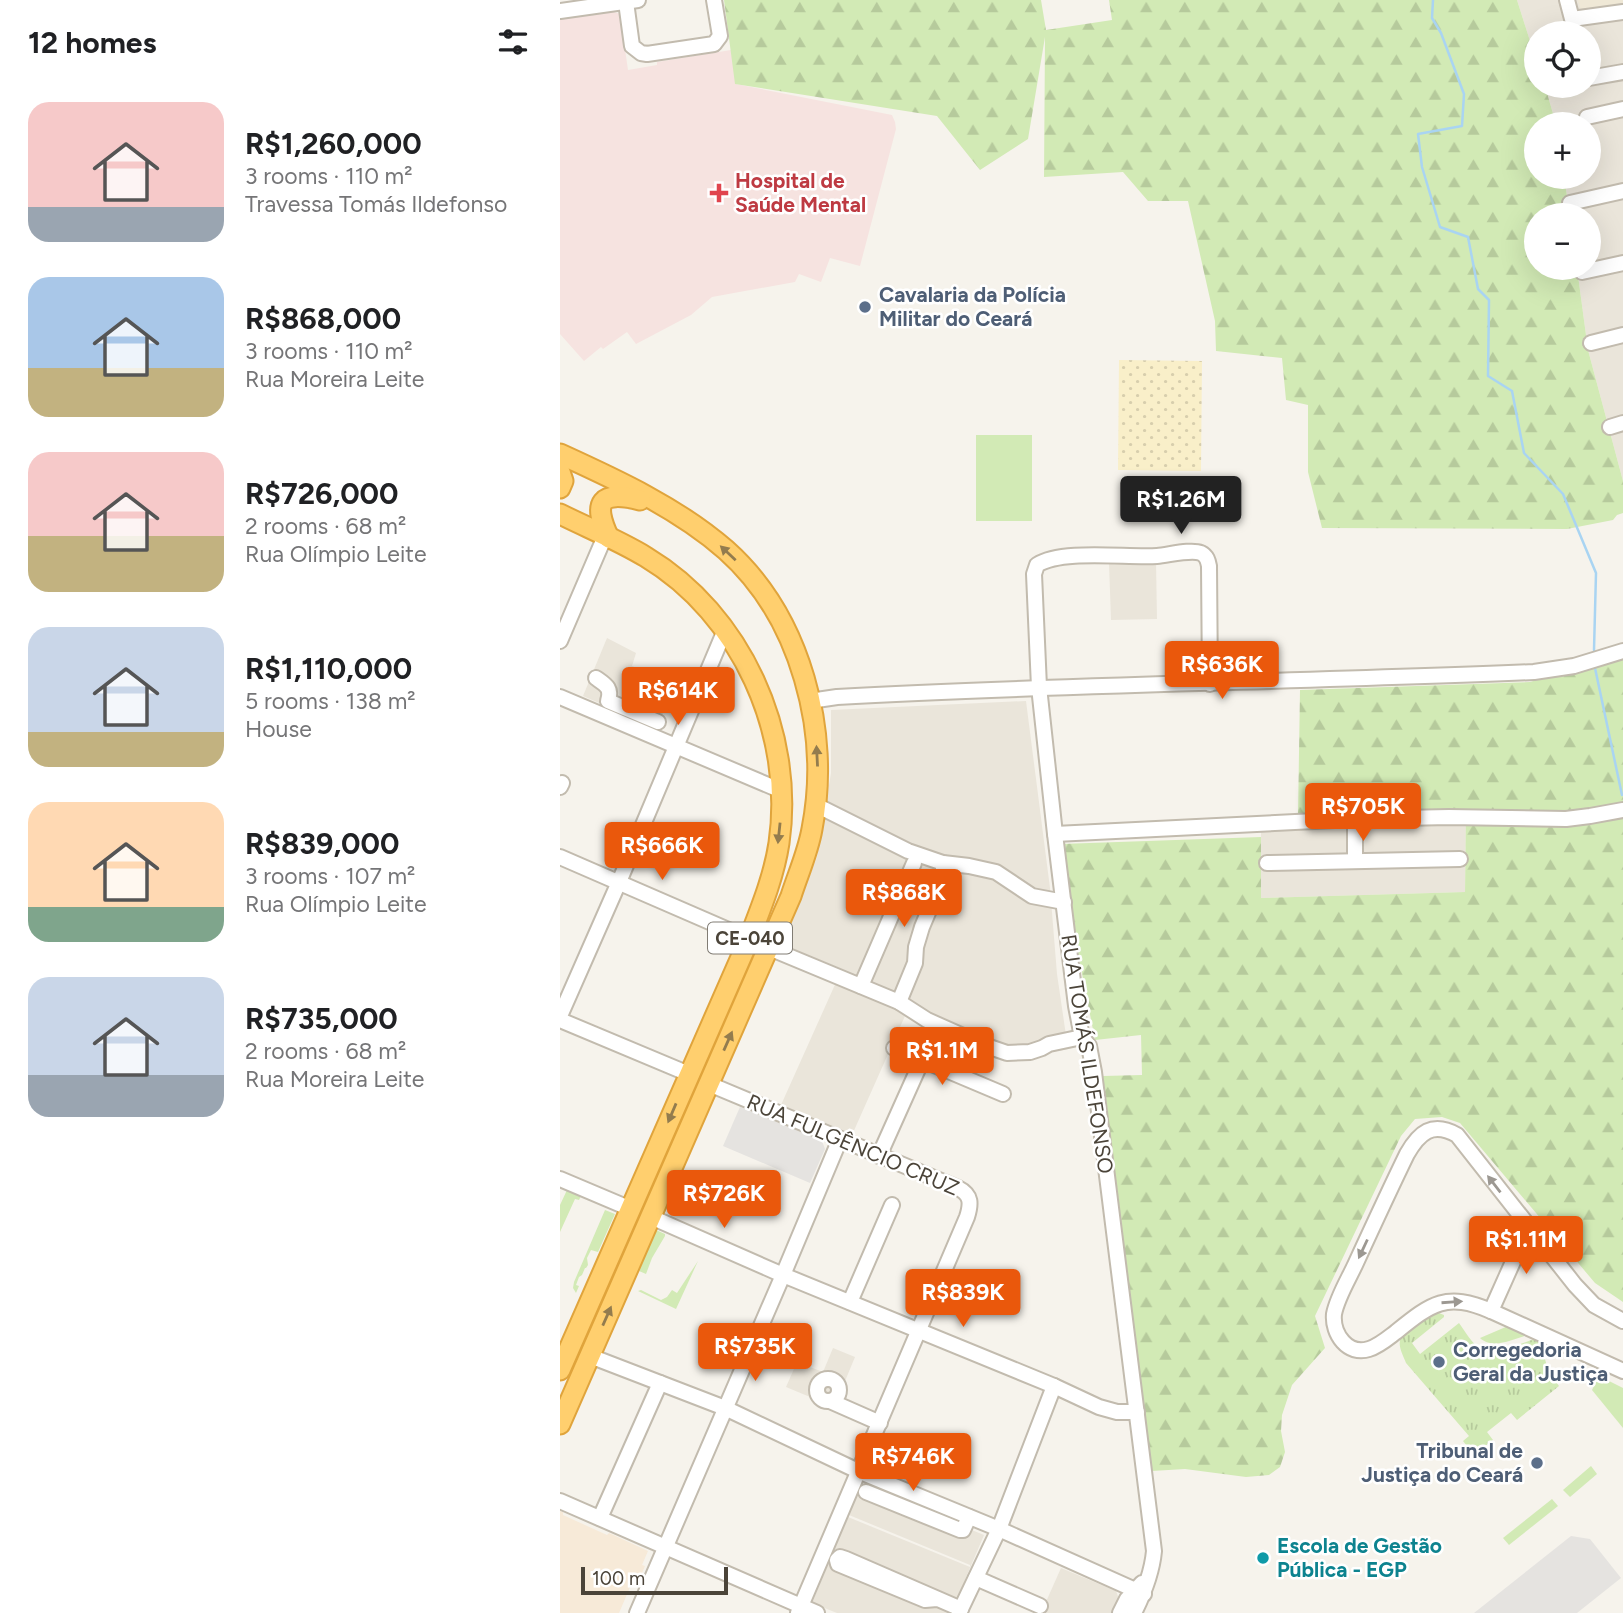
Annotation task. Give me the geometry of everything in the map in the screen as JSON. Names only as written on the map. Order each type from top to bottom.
[{"type":"highway","name":"CE-040","points":[[560,454],[630,487],[702,531],[727,551],[755,583],[779,618],[803,674],[810,701],[817,752],[816,804],[812,832],[791,896],[560,1424]]},
{"type":"highway","points":[[560,472],[563,481],[560,488]]},
{"type":"highway","points":[[607,537],[600,511],[608,498],[617,495],[658,504]]},
{"type":"highway","name":"CE-040","points":[[560,514],[646,557],[701,600],[740,653],[755,683],[777,747],[782,791],[779,843],[773,871],[749,939],[631,1209],[566,1341],[560,1370]]},
{"type":"street","points":[[560,11],[632,1],[632,46],[646,54],[714,44],[720,36],[714,0]]},
{"type":"street","points":[[1567,0],[1572,19],[1623,12]]},
{"type":"street","points":[[1601,76],[1623,72]]},
{"type":"street","points":[[1601,114],[1623,109]]},
{"type":"street","points":[[1574,203],[1623,191]]},
{"type":"street","points":[[1601,268],[1623,263]]},
{"type":"street","points":[[1591,343],[1623,335]]},
{"type":"street","points":[[560,641],[607,537]]},
{"type":"street","name":"RUA TOMÁS ILDEFONSO","points":[[1134,1613],[1140,1591],[1150,1574],[1154,1551],[1094,1072],[1089,1046],[1082,1037],[1076,1006],[1055,834],[1039,687],[1034,574],[1037,565],[1054,558],[1154,556],[1200,552],[1209,566],[1210,684]]},
{"type":"street","points":[[689,1074],[560,1018],[725,630]]},
{"type":"street","points":[[810,701],[837,697],[1039,687],[1210,684],[1534,672],[1574,666],[1623,651]]},
{"type":"street","points":[[596,678],[610,694],[602,715]]},
{"type":"street","points":[[560,697],[782,791]]},
{"type":"street","points":[[608,701],[657,722]]},
{"type":"street","points":[[816,804],[908,851],[943,863],[996,872],[1032,896],[1064,902]]},
{"type":"street","points":[[1055,834],[1355,818],[1566,819],[1623,810]]},
{"type":"street","points":[[1355,818],[1355,861]]},
{"type":"street","points":[[560,857],[749,939]]},
{"type":"street","points":[[1267,863],[1460,859]]},
{"type":"street","points":[[860,986],[914,863]]},
{"type":"street","points":[[900,1002],[915,963],[916,947],[922,928],[943,877],[943,863]]},
{"type":"street","points":[[769,948],[900,1002],[927,1020],[1007,1053],[1030,1052],[1049,1044],[1082,1037]]},
{"type":"street","points":[[894,1048],[1003,1094]]},
{"type":"street","points":[[879,1156],[922,1060]]},
{"type":"street","name":"RUA FULGÊNCIO CRUZ","points":[[709,1084],[965,1191],[971,1205],[919,1330]]},
{"type":"street","points":[[1623,1321],[1594,1305],[1575,1285],[1457,1135],[1443,1129],[1430,1130],[1421,1135],[1407,1154],[1336,1307],[1334,1321],[1337,1334],[1344,1343],[1352,1349],[1369,1349],[1435,1304],[1448,1300],[1462,1301],[1616,1361],[1623,1371]]},
{"type":"street","points":[[637,1613],[840,1139]]},
{"type":"street","points":[[560,1179],[631,1209]]},
{"type":"street","points":[[850,1302],[892,1205]]},
{"type":"street","points":[[651,1217],[1100,1407],[1117,1412],[1137,1412]]},
{"type":"street","points":[[1491,1311],[1528,1228]]},
{"type":"street","points":[[800,1610],[919,1330]]},
{"type":"street","points":[[590,1356],[725,1408],[858,1471],[1140,1591]]},
{"type":"street","points":[[600,1518],[660,1383]]},
{"type":"street","points":[[854,1567],[937,1599],[960,1611],[999,1529],[1054,1386]]},
{"type":"street","points":[[830,1401],[880,1423]]},
{"type":"street","points":[[866,1492],[960,1530],[963,1530],[969,1517]]},
{"type":"street","points":[[560,1501],[800,1610],[817,1613]]},
{"type":"street","points":[[976,1578],[1040,1606]]},
{"type":"street","name":"RUA TOMÁS ILDEFONSO","points":[[1120,1613],[1127,1599],[1140,1591]]},
{"type":"shaded area","points":[[1517,0],[1623,0],[1623,481],[1588,350],[1579,280],[1601,280],[1601,203],[1568,203],[1566,189],[1601,189],[1601,112],[1553,112],[1548,98],[1601,98],[1601,21],[1524,22]]},
{"type":"shaded area","points":[[1578,0],[1623,0],[1623,3],[1581,11]]},
{"type":"shaded area","name":"Hospital de Saúde Mental","points":[[611,11],[620,14],[628,70],[657,65],[657,62],[731,50],[736,84],[892,115],[896,129],[860,266],[830,258],[821,282],[799,274],[795,282],[712,297],[691,315],[636,344],[627,332],[603,349],[601,347],[584,361],[560,334],[560,19]]},
{"type":"shaded area","points":[[1156,561],[1157,619],[1111,620],[1109,563]]},
{"type":"shaded area","points":[[607,638],[636,653],[632,666],[675,683],[657,728],[583,696]]},
{"type":"shaded area","points":[[1026,701],[1068,1049],[1011,1060],[905,1016],[852,1135],[781,1105],[842,969],[783,945],[817,857],[831,773],[831,710]]},
{"type":"shaded area","points":[[1466,822],[1465,892],[1260,898],[1261,832]]},
{"type":"shaded area","points":[[740,1107],[822,1141],[825,1149],[810,1183],[723,1146]]},
{"type":"shaded area","points":[[833,1348],[855,1357],[838,1398],[870,1422],[786,1387],[797,1362],[823,1372]]},
{"type":"shaded area","points":[[862,1485],[984,1535],[951,1613],[837,1613],[812,1603],[848,1517],[970,1567],[849,1515]]},
{"type":"shaded area","points":[[560,1511],[563,1515],[607,1535],[609,1533],[648,1551],[636,1587],[631,1585],[619,1613],[560,1613]]},
{"type":"shaded area","points":[[1571,1536],[1590,1539],[1621,1578],[1577,1613],[1474,1613]]},
{"type":"shaded area","points":[[1061,1568],[1116,1591],[1119,1599],[1113,1613],[1041,1613]]},
{"type":"green space","points":[[724,0],[1041,0],[1046,30],[1112,20],[1109,0],[1517,0],[1524,22],[1524,98],[1548,98],[1553,112],[1524,112],[1524,189],[1566,189],[1568,203],[1524,203],[1524,280],[1579,280],[1588,350],[1623,481],[1623,513],[1613,520],[1567,529],[1322,528],[1308,472],[1308,405],[1286,400],[1282,358],[1216,351],[1215,321],[1188,201],[1148,201],[1123,172],[1044,177],[1045,37],[1028,139],[980,170],[937,116],[735,84]]},
{"type":"green space","points":[[976,435],[1032,435],[1032,521],[976,521]]},
{"type":"green space","points":[[1623,655],[1623,1302],[1595,1283],[1460,1123],[1442,1117],[1415,1119],[1401,1136],[1315,1316],[1325,1348],[1292,1385],[1282,1415],[1281,1431],[1285,1452],[1280,1467],[1269,1475],[1246,1477],[1185,1469],[1152,1471],[1103,1076],[1142,1075],[1141,1035],[1095,1040],[1068,902],[1061,844],[1261,837],[1261,898],[1465,892],[1466,812],[1298,816],[1300,690],[1530,682]]},
{"type":"green space","points":[[567,1190],[581,1196],[579,1200],[575,1199],[560,1232],[560,1205]]},
{"type":"green space","points":[[605,1210],[615,1214],[598,1252],[591,1250],[587,1258],[588,1265],[579,1277],[576,1293],[574,1282]]},
{"type":"green space","points":[[656,1230],[665,1236],[646,1274],[639,1271]]},
{"type":"green space","points":[[698,1261],[676,1309],[638,1291],[661,1300],[672,1290],[677,1293]]},
{"type":"green space","points":[[1439,1313],[1444,1317],[1412,1343],[1420,1354],[1459,1323],[1475,1344],[1486,1351],[1508,1348],[1536,1338],[1540,1341],[1548,1370],[1559,1386],[1517,1420],[1511,1413],[1487,1432],[1493,1440],[1474,1455],[1463,1441],[1469,1436],[1406,1363],[1400,1347],[1401,1337],[1430,1314]]},
{"type":"green space","points":[[1508,1326],[1528,1335],[1497,1343],[1480,1338]]},
{"type":"green space","points":[[1599,1376],[1623,1388],[1623,1428],[1592,1390]]},
{"type":"green space","points":[[1591,1466],[1597,1474],[1570,1497],[1563,1490]]},
{"type":"green space","points":[[1552,1499],[1558,1506],[1509,1545],[1503,1538]]},
{"type":"sand","points":[[1119,360],[1202,361],[1201,471],[1118,470]]},
{"type":"waterway","points":[[1433,0],[1432,18],[1441,33],[1464,94],[1462,126],[1418,134],[1422,167],[1440,227],[1468,237],[1478,289],[1489,300],[1488,376],[1512,391],[1524,453],[1563,494],[1596,573],[1594,650]]},
{"type":"waterway","points":[[1595,668],[1622,795]]},
{"type":"place","name":"Hospital de Saúde Mental","points":[[719,193]]},
{"type":"place","name":"Cavalaria da Polícia Militar do Ceará","points":[[865,307]]},
{"type":"place","name":"Corregedoria Geral da Justiça","points":[[1439,1362]]},
{"type":"place","name":"Tribunal de Justiça do Ceará","points":[[1537,1463]]},
{"type":"place","name":"Escola de Gestão Pública - EGP","points":[[1263,1558]]}]
